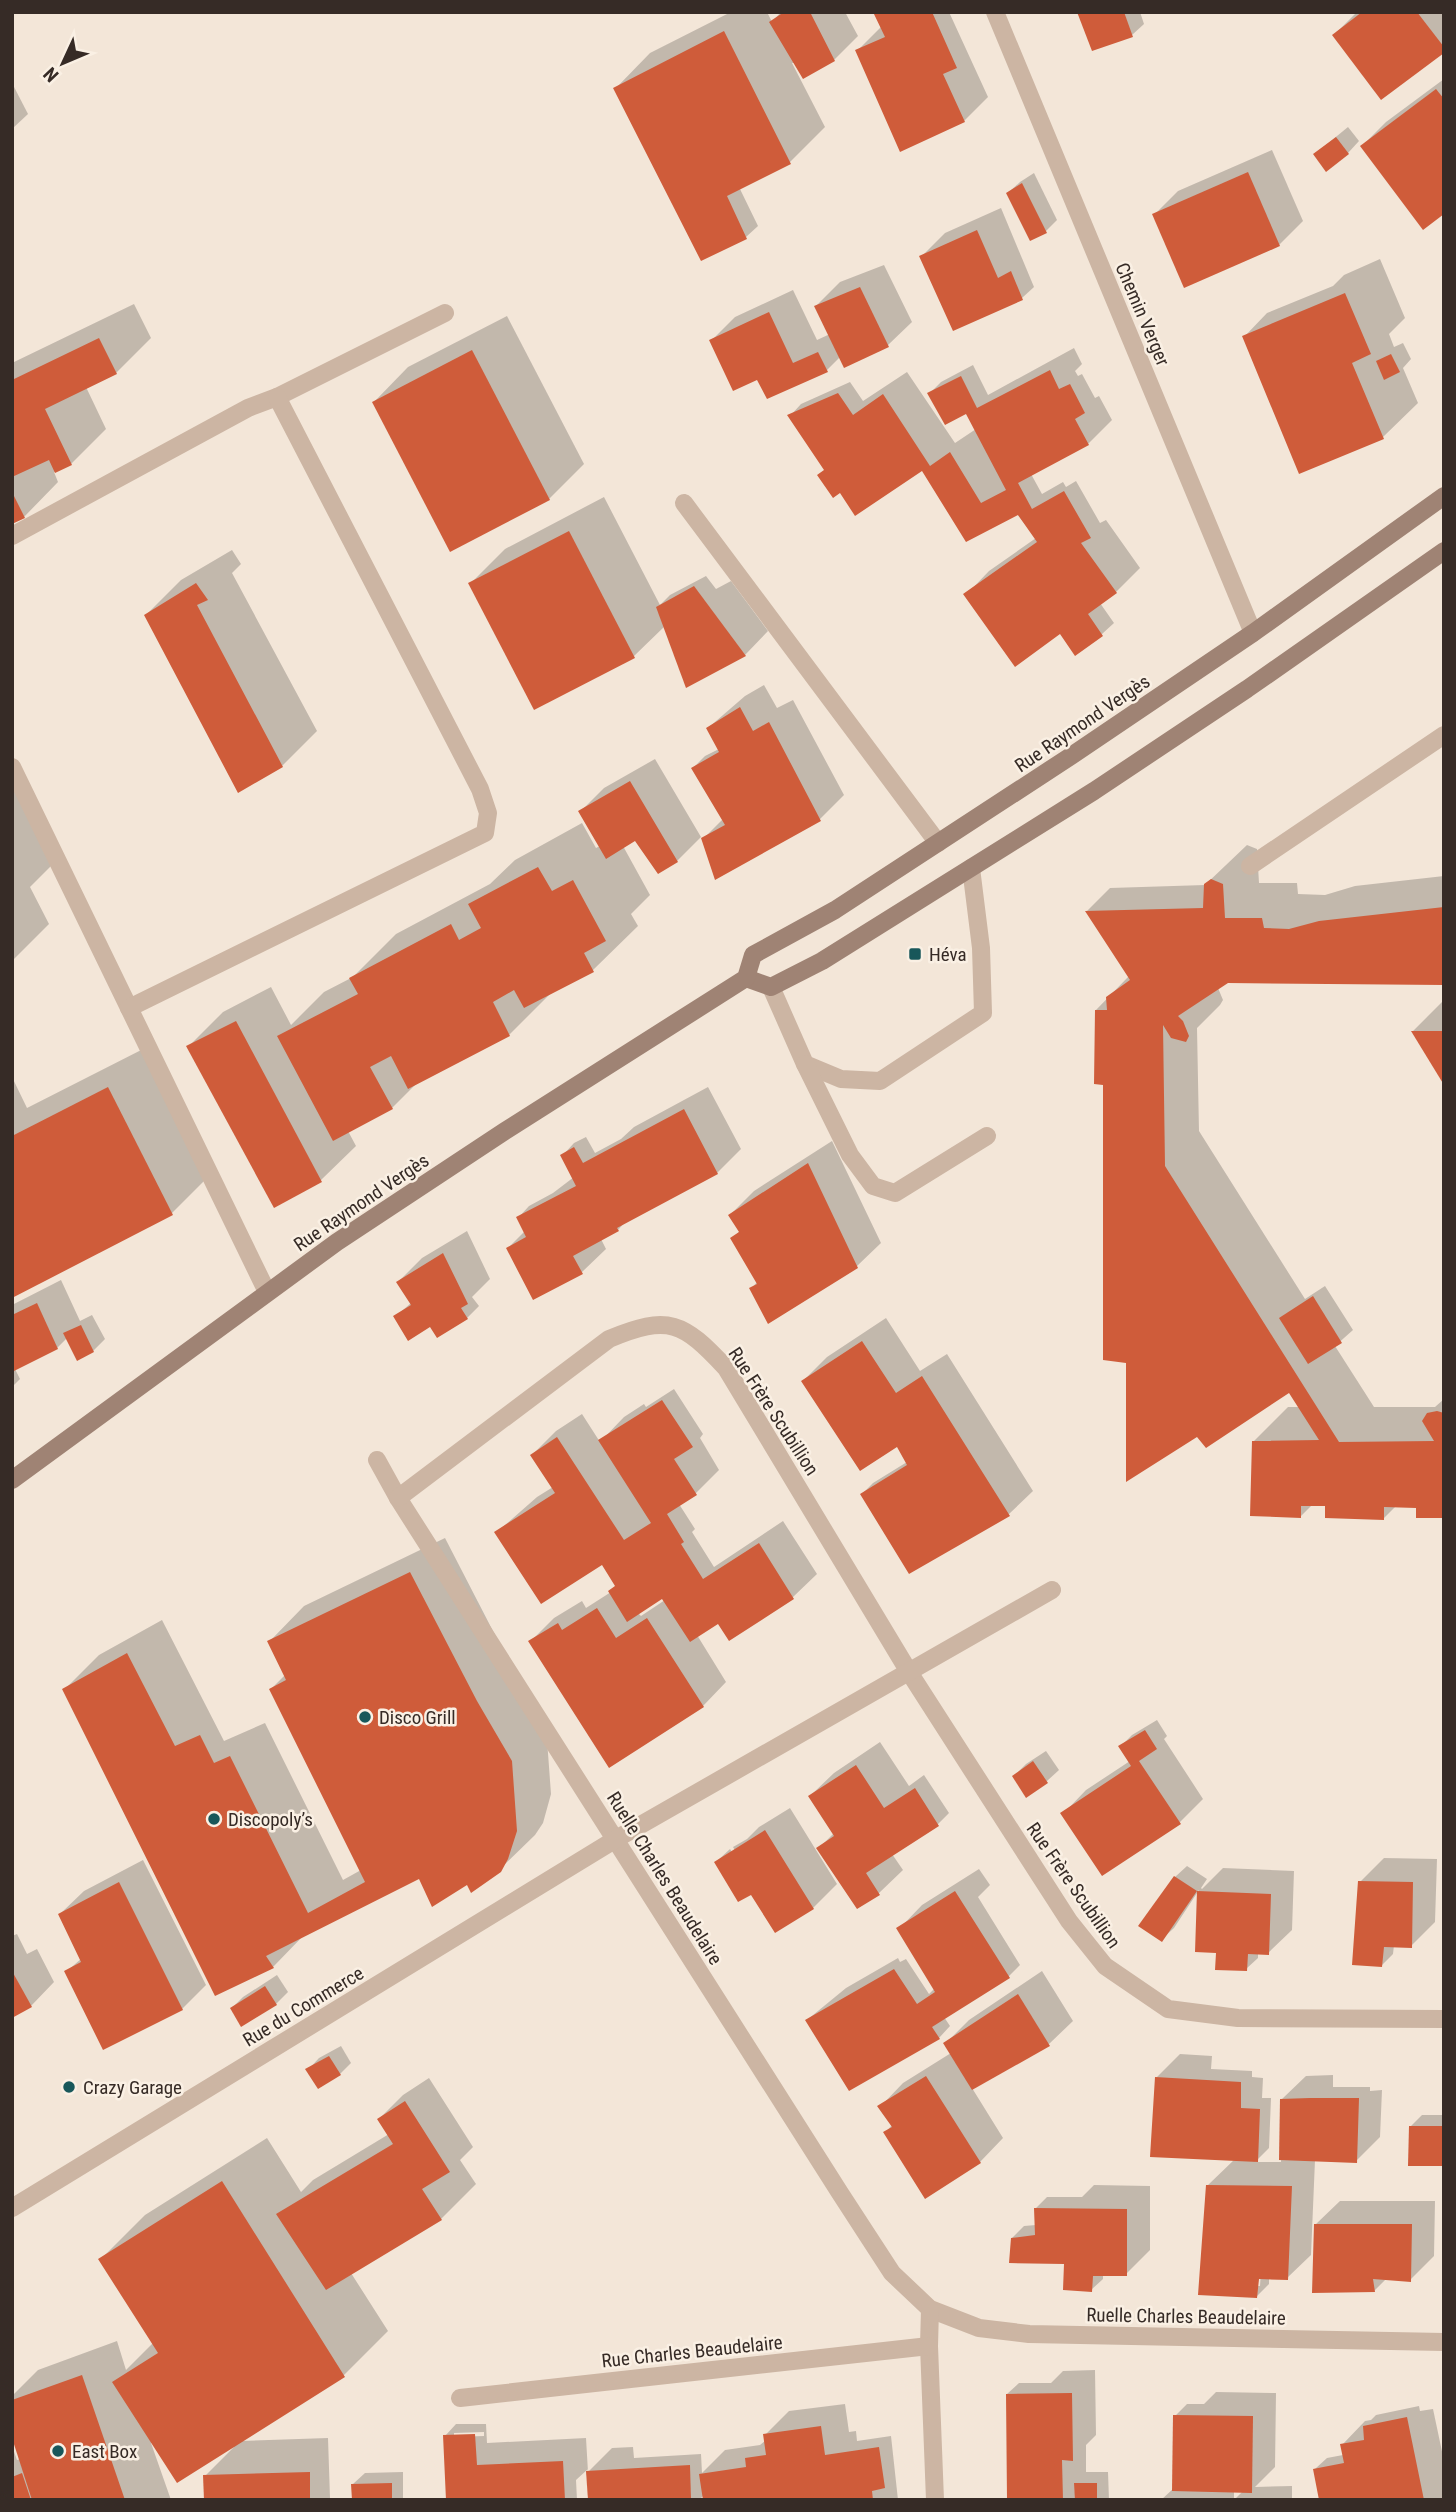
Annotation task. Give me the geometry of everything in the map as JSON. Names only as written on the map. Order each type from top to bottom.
[{"type":"main road","name":"Rue Raymond Vergès","points":[[12,1480],[337,1242],[505,1131],[746,978],[753,955],[835,910],[1071,756],[1253,633],[1444,496]]},
{"type":"main road","points":[[746,978],[771,986],[822,961],[1197,723],[1444,551]]},
{"type":"street","name":"Chemin Verger","points":[[995,12],[1253,633]]},
{"type":"street","points":[[12,536],[248,408],[276,397],[444,313]]},
{"type":"street","points":[[129,1008],[485,833],[488,813],[480,789],[276,397]]},
{"type":"street","points":[[684,503],[938,843]]},
{"type":"street","points":[[1250,866],[1444,735]]},
{"type":"street","points":[[12,766],[267,1292]]},
{"type":"street","points":[[805,1064],[841,1079],[880,1081],[983,1013],[981,948],[971,868]]},
{"type":"street","points":[[771,986],[805,1064],[850,1155],[873,1186],[895,1193],[987,1136]]},
{"type":"street","name":"Rue Frère Scubillion","points":[[398,1498],[609,1339],[640,1326],[670,1324],[703,1343],[726,1368],[909,1672],[1069,1921],[1105,1966],[1168,2009],[1238,2018],[1444,2019]]},
{"type":"street","name":"Ruelle Charles Beaudelaire","points":[[377,1460],[398,1498],[892,2273],[930,2309],[979,2328],[1029,2334],[1444,2342]]},
{"type":"street","points":[[616,1839],[1052,1590]]},
{"type":"street","name":"Rue du Commerce","points":[[12,2208],[616,1839]]},
{"type":"street","points":[[930,2309],[935,2500]]},
{"type":"street","name":"Rue Charles Beaudelaire","points":[[460,2399],[929,2346]]},
{"type":"building","points":[[780,12],[810,12],[835,61],[803,79],[769,22],[781,14]]},
{"type":"building","points":[[873,12],[932,12],[957,68],[943,74],[965,122],[900,152],[855,50],[885,37]]},
{"type":"building","points":[[1077,12],[1124,12],[1133,37],[1092,51]]},
{"type":"building","points":[[1362,12],[1417,12],[1444,47],[1444,53],[1381,100],[1332,35]]},
{"type":"building","points":[[724,31],[791,164],[727,196],[747,239],[701,261],[613,88]]},
{"type":"building","points":[[1436,89],[1444,99],[1444,214],[1423,230],[1360,146]]},
{"type":"building","points":[[1336,137],[1349,154],[1326,172],[1313,154]]},
{"type":"building","points":[[1248,172],[1280,246],[1184,288],[1152,214]]},
{"type":"building","points":[[1022,183],[1047,233],[1030,241],[1006,193]]},
{"type":"building","points":[[977,230],[998,278],[1011,271],[1023,300],[953,331],[919,256]]},
{"type":"building","points":[[860,287],[889,347],[844,368],[814,306]]},
{"type":"building","points":[[1345,293],[1371,354],[1352,363],[1384,439],[1299,474],[1242,336]]},
{"type":"building","points":[[769,312],[793,363],[818,352],[828,372],[767,399],[757,380],[733,391],[709,340]]},
{"type":"building","points":[[99,338],[117,374],[45,409],[72,465],[55,473],[49,460],[12,477],[12,380]]},
{"type":"building","points":[[472,350],[550,500],[450,552],[372,402]]},
{"type":"building","points":[[1391,354],[1400,372],[1384,380],[1376,361]]},
{"type":"building","points":[[1050,370],[1059,389],[1070,384],[1085,413],[1075,419],[1089,445],[1018,483],[1032,509],[1064,491],[1091,538],[1081,543],[1117,593],[1088,614],[1103,636],[1075,656],[1060,634],[1015,667],[963,594],[1037,542],[1018,515],[966,542],[922,471],[855,516],[840,493],[833,498],[817,475],[824,470],[787,415],[838,393],[853,415],[883,394],[930,466],[950,452],[981,503],[1006,490],[966,414],[945,425],[927,393],[961,376],[977,408]]},
{"type":"building","points":[[12,492],[25,518],[12,524]]},
{"type":"building","points":[[569,531],[635,658],[534,710],[468,583]]},
{"type":"building","points":[[196,583],[208,600],[197,605],[283,767],[238,793],[144,615]]},
{"type":"building","points":[[694,586],[746,656],[686,688],[656,607]]},
{"type":"building","points":[[740,707],[753,731],[769,722],[821,821],[715,880],[701,838],[725,825],[691,768],[719,752],[706,728]]},
{"type":"building","points":[[630,781],[678,862],[658,874],[635,841],[606,859],[578,811]]},
{"type":"building","points":[[538,867],[552,891],[573,880],[606,941],[584,953],[594,972],[524,1008],[514,990],[493,1002],[510,1036],[408,1089],[391,1056],[370,1067],[393,1109],[333,1141],[277,1036],[358,994],[349,978],[451,924],[459,940],[481,928],[468,904]]},
{"type":"building","points":[[1211,879],[1223,884],[1225,918],[1262,918],[1264,928],[1289,929],[1319,921],[1444,907],[1444,985],[1228,983],[1178,1016],[1189,1036],[1186,1042],[1171,1038],[1163,1025],[1165,1166],[1339,1442],[1434,1441],[1422,1421],[1427,1413],[1444,1413],[1444,1518],[1416,1518],[1416,1508],[1384,1507],[1384,1520],[1325,1518],[1325,1506],[1301,1506],[1301,1518],[1250,1516],[1252,1441],[1319,1440],[1289,1393],[1206,1448],[1197,1437],[1126,1482],[1126,1363],[1103,1360],[1103,1085],[1094,1084],[1095,1010],[1107,1010],[1106,997],[1130,980],[1085,911],[1203,908],[1204,884]]},
{"type":"building","points":[[236,1021],[322,1182],[274,1208],[186,1046]]},
{"type":"building","points":[[1411,1031],[1444,1031],[1444,1085]]},
{"type":"building","points":[[108,1087],[173,1215],[12,1298],[12,1136]]},
{"type":"building","points":[[684,1109],[718,1174],[617,1228],[619,1231],[573,1256],[583,1274],[533,1300],[506,1248],[526,1237],[516,1217],[576,1186],[560,1155],[574,1147],[583,1163]]},
{"type":"building","points":[[808,1163],[858,1268],[768,1324],[749,1288],[757,1284],[730,1238],[739,1232],[728,1215]]},
{"type":"building","points":[[443,1253],[468,1304],[461,1308],[468,1319],[437,1338],[430,1327],[408,1341],[393,1316],[411,1305],[396,1282]]},
{"type":"building","points":[[1313,1296],[1342,1343],[1308,1364],[1279,1318]]},
{"type":"building","points":[[37,1303],[58,1349],[12,1372],[12,1315]]},
{"type":"building","points":[[81,1325],[94,1352],[77,1361],[63,1333]]},
{"type":"building","points":[[862,1341],[896,1393],[922,1376],[1010,1516],[909,1574],[860,1494],[907,1465],[897,1447],[860,1471],[801,1381]]},
{"type":"building","points":[[662,1400],[693,1447],[674,1459],[697,1495],[667,1514],[684,1542],[681,1544],[703,1579],[759,1543],[794,1599],[729,1641],[718,1624],[690,1642],[662,1599],[627,1622],[608,1591],[615,1586],[602,1565],[541,1604],[494,1532],[555,1493],[530,1455],[557,1437],[624,1540],[651,1523],[598,1440]]},
{"type":"building","points":[[410,1572],[477,1701],[512,1761],[517,1831],[508,1859],[501,1872],[471,1893],[467,1885],[432,1907],[419,1879],[266,1956],[274,1968],[215,1996],[62,1689],[127,1653],[175,1746],[200,1735],[214,1763],[230,1756],[308,1913],[365,1882],[269,1689],[286,1680],[267,1641]]},
{"type":"building","points":[[597,1608],[616,1638],[647,1618],[704,1707],[609,1768],[528,1641],[558,1623],[562,1630]]},
{"type":"building","points":[[1145,1730],[1157,1749],[1139,1761],[1181,1824],[1102,1876],[1060,1813],[1131,1766],[1118,1746]]},
{"type":"building","points":[[1033,1761],[1048,1783],[1026,1798],[1012,1776]]},
{"type":"building","points":[[856,1765],[884,1808],[915,1788],[939,1826],[866,1873],[880,1895],[857,1909],[816,1848],[834,1836],[808,1796]]},
{"type":"building","points":[[765,1830],[814,1909],[775,1933],[751,1895],[738,1902],[714,1862]]},
{"type":"building","points":[[1174,1876],[1197,1891],[1162,1942],[1138,1926]]},
{"type":"building","points":[[1358,1881],[1413,1882],[1412,1948],[1384,1947],[1382,1967],[1352,1965]]},
{"type":"building","points":[[119,1882],[183,2010],[103,2050],[64,1971],[81,1962],[58,1914]]},
{"type":"building","points":[[955,1891],[1010,1978],[932,2027],[940,2039],[849,2091],[805,2020],[894,1969],[917,2004],[935,1992],[896,1928]]},
{"type":"building","points":[[1197,1891],[1271,1894],[1269,1955],[1248,1954],[1247,1971],[1215,1970],[1216,1953],[1195,1952]]},
{"type":"building","points":[[12,1971],[32,2007],[12,2018]]},
{"type":"building","points":[[265,1986],[277,2005],[241,2027],[230,2008]]},
{"type":"building","points":[[1018,1994],[1050,2046],[972,2090],[943,2043]]},
{"type":"building","points":[[329,2056],[341,2075],[318,2089],[305,2069]]},
{"type":"building","points":[[926,2076],[981,2163],[925,2199],[883,2132],[892,2127],[877,2106]]},
{"type":"building","points":[[1155,2077],[1241,2082],[1241,2108],[1260,2109],[1258,2162],[1150,2157]]},
{"type":"building","points":[[1359,2098],[1357,2163],[1279,2160],[1280,2099]]},
{"type":"building","points":[[405,2101],[450,2172],[422,2189],[442,2220],[326,2290],[276,2214],[393,2144],[377,2119]]},
{"type":"building","points":[[1409,2126],[1444,2126],[1444,2166],[1408,2166]]},
{"type":"building","points":[[222,2181],[345,2377],[177,2483],[112,2382],[158,2353],[98,2259]]},
{"type":"building","points":[[1206,2185],[1292,2186],[1288,2280],[1259,2279],[1257,2298],[1198,2295]]},
{"type":"building","points":[[1034,2208],[1127,2209],[1127,2276],[1093,2276],[1092,2292],[1063,2290],[1064,2264],[1009,2263],[1011,2238],[1035,2235]]},
{"type":"building","points":[[1314,2224],[1412,2224],[1411,2282],[1373,2279],[1375,2292],[1312,2293]]},
{"type":"building","points":[[82,2375],[125,2500],[32,2500],[12,2438],[12,2400]]},
{"type":"building","points":[[1072,2393],[1073,2461],[1062,2460],[1063,2500],[1007,2500],[1006,2394]]},
{"type":"building","points":[[1173,2415],[1253,2416],[1252,2493],[1172,2491]]},
{"type":"building","points":[[1407,2417],[1424,2500],[1319,2500],[1313,2469],[1344,2463],[1340,2444],[1364,2440],[1363,2426]]},
{"type":"building","points":[[821,2426],[825,2455],[879,2447],[885,2488],[872,2491],[873,2500],[703,2500],[699,2474],[746,2467],[745,2458],[766,2455],[763,2434]]},
{"type":"building","points":[[475,2434],[477,2465],[563,2461],[565,2500],[446,2500],[443,2435]]},
{"type":"building","points":[[690,2465],[691,2500],[588,2500],[586,2471]]},
{"type":"building","points":[[310,2472],[310,2500],[204,2500],[203,2475]]},
{"type":"building","points":[[22,2473],[31,2500],[12,2500],[12,2477]]},
{"type":"building","points":[[392,2483],[392,2500],[352,2500],[351,2484]]},
{"type":"building","points":[[1074,2483],[1097,2483],[1097,2500],[1075,2500]]},
{"type":"place","name":"Héva","points":[[915,954]]},
{"type":"place","name":"Disco Grill","points":[[365,1717]]},
{"type":"place","name":"Discopoly’s","points":[[214,1819]]},
{"type":"place","name":"Crazy Garage","points":[[69,2087]]},
{"type":"place","name":"East Box","points":[[58,2451]]}]
